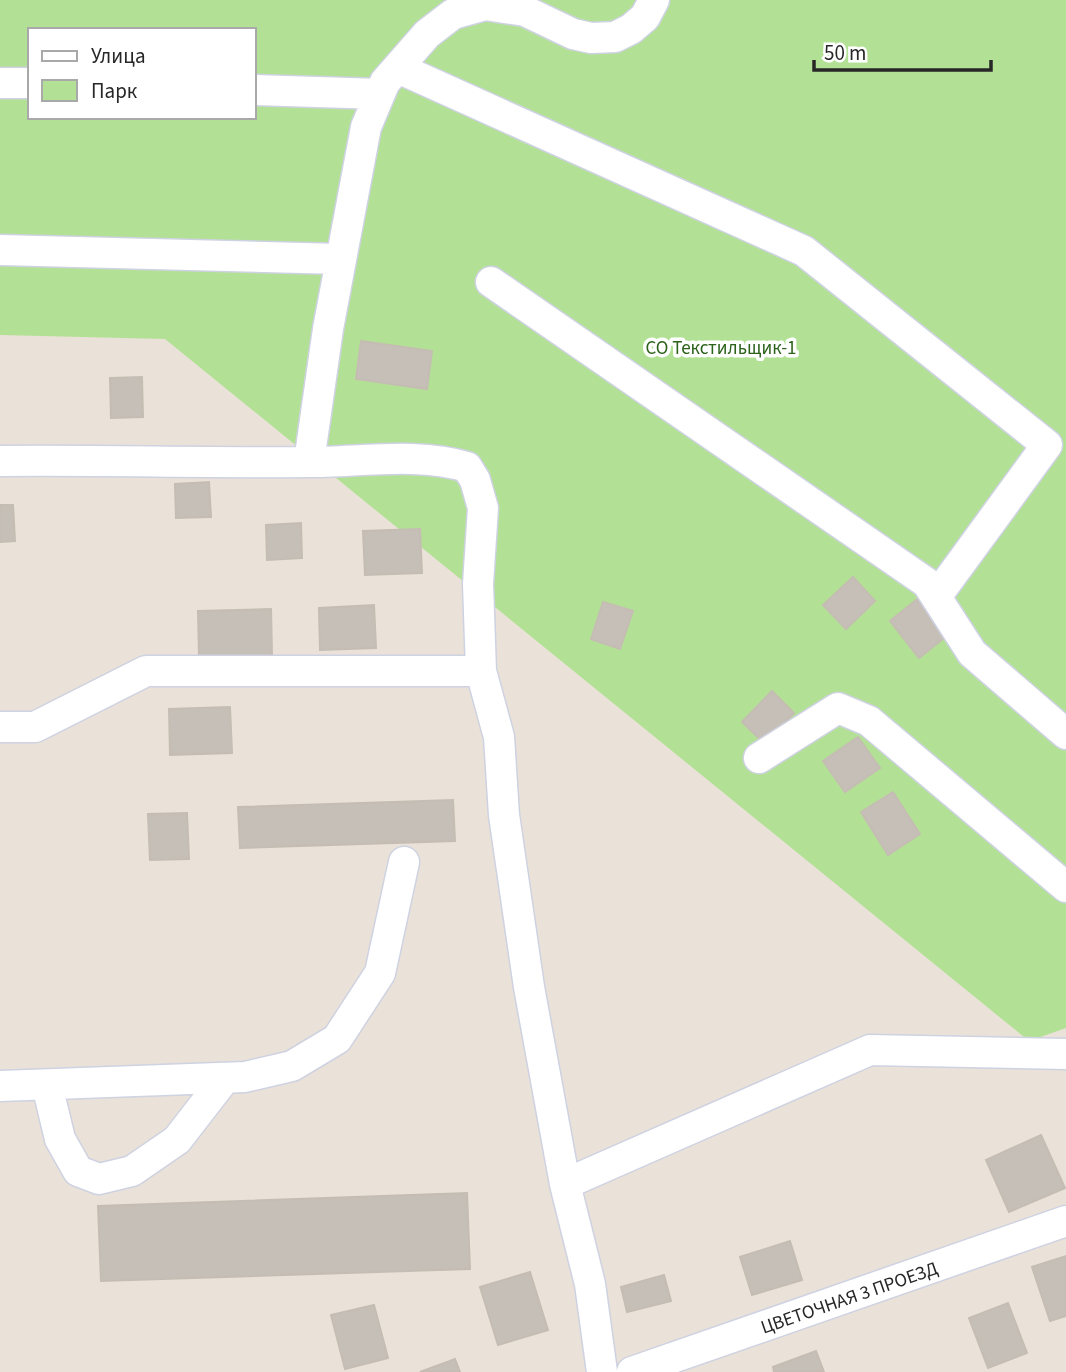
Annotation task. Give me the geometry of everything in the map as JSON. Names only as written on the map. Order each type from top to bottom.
[{"type":"street","points":[[309,462],[328,329],[366,127],[385,82],[426,34],[453,14],[485,5],[525,11],[573,34],[591,38],[615,37],[645,18],[654,0]]},
{"type":"street","points":[[398,68],[804,251],[1047,445],[936,597]]},
{"type":"street","points":[[0,82],[28,83]]},
{"type":"street","points":[[256,90],[380,94]]},
{"type":"street","points":[[0,250],[341,259]]},
{"type":"street","points":[[491,282],[927,583],[972,653],[1066,734]]},
{"type":"street","points":[[0,461],[309,462],[419,459],[448,461],[467,467],[475,480],[484,508],[478,584],[481,671],[499,737],[504,815],[529,987],[565,1185],[590,1284],[602,1372]]},
{"type":"street","points":[[0,727],[35,727],[146,671],[481,671]]},
{"type":"street","points":[[759,758],[838,708],[869,721],[1066,887]]},
{"type":"street","points":[[0,1086],[245,1077],[292,1066],[337,1039],[380,973],[404,862]]},
{"type":"street","points":[[565,1185],[870,1050],[1066,1054]]},
{"type":"street","points":[[47,1085],[60,1139],[78,1171],[99,1179],[132,1171],[177,1140],[225,1078]]},
{"type":"street","name":"ЦВЕТОЧНАЯ 3 ПРОЕЗД","points":[[632,1372],[1066,1221]]},
{"type":"green space","name":"СО Текстильщик-1","points":[[0,0],[1066,0],[1066,1028],[1029,1041],[165,339],[0,335]]},
{"type":"building","points":[[361,341],[432,351],[427,389],[356,379]]},
{"type":"building","points":[[142,377],[143,417],[111,418],[110,378]]},
{"type":"building","points":[[209,482],[211,517],[176,518],[175,484]]},
{"type":"building","points":[[0,505],[13,505],[15,541],[0,542]]},
{"type":"building","points":[[301,523],[302,558],[267,560],[266,525]]},
{"type":"building","points":[[420,529],[422,573],[365,575],[363,531]]},
{"type":"building","points":[[853,577],[875,601],[846,629],[823,605]]},
{"type":"building","points":[[920,597],[949,634],[919,658],[890,621]]},
{"type":"building","points":[[603,602],[633,611],[620,649],[591,639]]},
{"type":"building","points":[[374,605],[376,648],[320,650],[319,608]]},
{"type":"building","points":[[271,609],[272,655],[199,657],[198,611]]},
{"type":"building","points":[[772,691],[794,713],[765,744],[742,722]]},
{"type":"building","points":[[230,707],[232,753],[170,755],[169,709]]},
{"type":"building","points":[[858,737],[880,768],[845,792],[823,761]]},
{"type":"building","points":[[893,792],[920,834],[888,855],[861,812]]},
{"type":"building","points":[[453,800],[455,841],[240,848],[238,807]]},
{"type":"building","points":[[187,813],[189,859],[150,860],[148,814]]},
{"type":"building","points":[[1041,1135],[1065,1188],[1009,1212],[986,1160]]},
{"type":"building","points":[[467,1193],[470,1269],[101,1281],[98,1206]]},
{"type":"building","points":[[790,1241],[802,1280],[752,1295],[740,1257]]},
{"type":"building","points":[[1066,1256],[1066,1316],[1050,1321],[1032,1267]]},
{"type":"building","points":[[530,1272],[548,1330],[498,1345],[480,1287]]},
{"type":"building","points":[[664,1275],[671,1301],[627,1312],[621,1287]]},
{"type":"building","points":[[1008,1303],[1027,1353],[988,1368],[969,1318]]},
{"type":"building","points":[[374,1305],[388,1358],[345,1369],[331,1315]]},
{"type":"building","points":[[816,1351],[824,1372],[774,1372],[773,1367]]},
{"type":"building","points":[[455,1359],[460,1372],[420,1372]]}]
